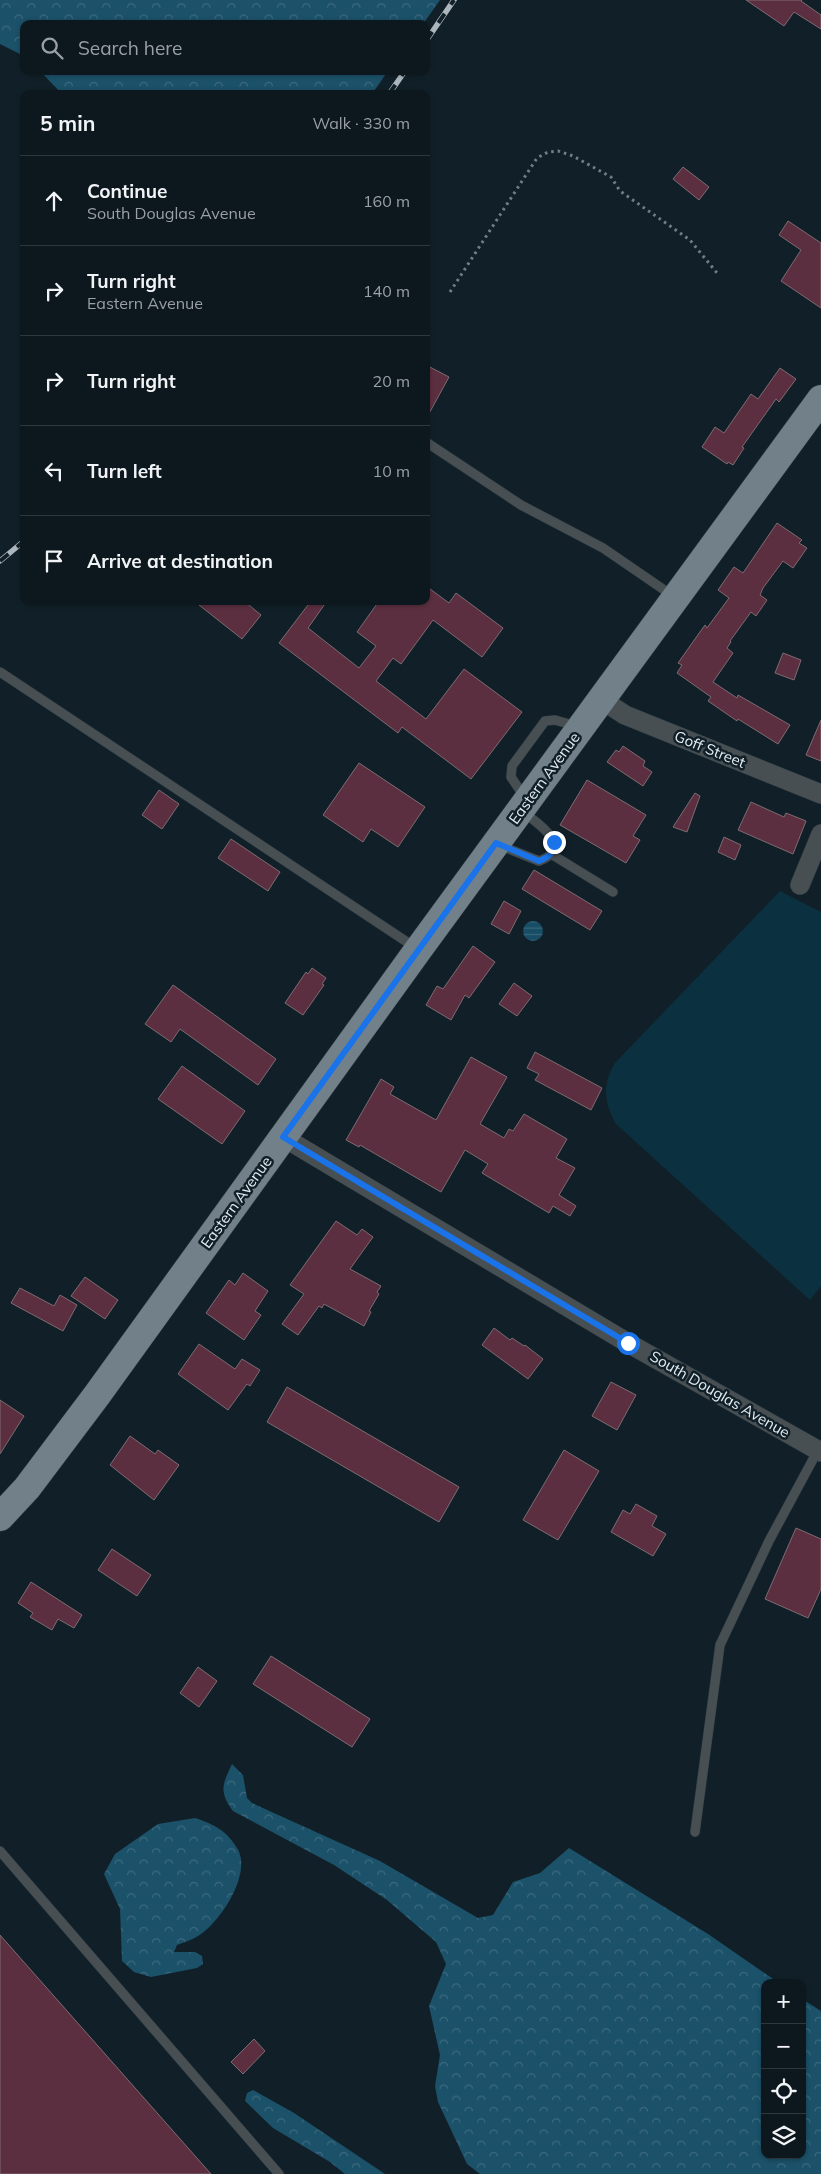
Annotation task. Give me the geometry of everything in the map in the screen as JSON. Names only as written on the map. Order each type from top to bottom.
[{"type":"main road","name":"Eastern Avenue","points":[[0,1517],[27,1488],[97,1395],[418,950],[821,399]]},
{"type":"street","name":"Goff Street","points":[[602,700],[624,715],[821,794]]},
{"type":"street","points":[[800,885],[821,834]]},
{"type":"street","name":"South Douglas Avenue","points":[[283,1137],[613,1334],[820,1451]]},
{"type":"lane","points":[[430,445],[521,505],[603,548],[676,597]]},
{"type":"lane","points":[[0,672],[418,950]]},
{"type":"lane","points":[[496,843],[539,861],[548,858],[554,842],[550,834],[524,806]]},
{"type":"lane","points":[[551,854],[613,892]]},
{"type":"lane","points":[[694,1832],[720,1645],[769,1541],[820,1451]]},
{"type":"lane","points":[[0,1851],[279,2174]]},
{"type":"path","points":[[450,292],[537,158],[548,152],[558,151],[573,156],[611,177],[620,192],[690,240],[717,273]]},
{"type":"shaded area","points":[[780,891],[821,912],[821,1286],[810,1300],[616,1124],[609,1108],[606,1094],[608,1079],[615,1063]]},
{"type":"shaded area","points":[[529,921],[537,921],[543,927],[543,935],[537,941],[529,941],[523,935],[523,927]]},
{"type":"green space","points":[[0,0],[440,0],[426,20],[20,20],[20,54],[0,44]]},
{"type":"green space","points":[[44,75],[385,75],[375,90],[58,90]]},
{"type":"green space","points":[[232,1764],[243,1775],[247,1798],[252,1803],[380,1861],[478,1918],[493,1915],[513,1882],[540,1873],[569,1848],[708,1934],[773,1979],[761,1979],[761,2159],[806,2159],[806,2002],[821,2011],[821,2174],[480,2174],[467,2164],[438,2102],[435,2086],[440,2055],[429,2006],[446,1964],[436,1942],[387,1900],[334,1865],[233,1811],[224,1793],[223,1788]]},
{"type":"green space","points":[[195,1818],[219,1829],[229,1837],[237,1848],[241,1858],[241,1870],[232,1896],[207,1930],[191,1940],[177,1945],[174,1952],[195,1952],[202,1956],[203,1964],[197,1968],[151,1977],[134,1972],[122,1961],[120,1909],[104,1874],[115,1854],[158,1824]]},
{"type":"green space","points":[[253,2090],[294,2113],[385,2174],[345,2174],[330,2162],[273,2128],[245,2101],[247,2093]]},
{"type":"building","points":[[746,0],[802,0],[821,15],[821,29],[794,12],[784,26]]},
{"type":"building","points":[[683,167],[709,187],[699,200],[673,179]]},
{"type":"building","points":[[788,221],[821,243],[821,308],[781,281],[801,250],[779,235]]},
{"type":"building","points":[[430,367],[449,377],[430,412]]},
{"type":"building","points":[[780,368],[796,379],[779,402],[776,399],[742,447],[744,448],[733,465],[728,462],[727,464],[702,447],[715,427],[724,433],[751,394],[758,399]]},
{"type":"building","points":[[777,523],[802,540],[799,543],[807,548],[793,568],[783,561],[763,588],[760,595],[767,600],[756,616],[751,612],[730,641],[727,648],[733,653],[713,682],[737,698],[738,695],[790,725],[778,744],[738,719],[737,721],[708,701],[711,697],[677,673],[682,665],[678,663],[705,625],[707,628],[729,598],[718,590],[734,567],[743,573]]},
{"type":"building","points":[[430,589],[449,603],[456,593],[503,628],[482,657],[433,620],[401,664],[393,658],[376,681],[426,719],[464,669],[522,712],[471,779],[402,727],[398,733],[279,643],[308,605],[324,605],[308,628],[359,668],[376,646],[357,632],[376,605],[430,605]]},
{"type":"building","points":[[199,605],[249,605],[261,615],[242,639]]},
{"type":"building","points":[[783,653],[801,660],[794,680],[775,673]]},
{"type":"building","points":[[821,720],[821,761],[806,755]]},
{"type":"building","points":[[623,746],[645,761],[643,766],[652,772],[643,786],[607,762],[616,750],[619,752]]},
{"type":"building","points":[[359,763],[425,807],[398,847],[371,829],[363,842],[323,815]]},
{"type":"building","points":[[587,780],[646,815],[633,836],[640,840],[626,863],[560,825]]},
{"type":"building","points":[[159,790],[179,804],[162,829],[142,815]]},
{"type":"building","points":[[695,793],[700,796],[687,832],[673,827]]},
{"type":"building","points":[[751,802],[784,817],[786,813],[806,821],[793,854],[738,830]]},
{"type":"building","points":[[724,837],[741,845],[735,860],[718,852]]},
{"type":"building","points":[[231,839],[280,872],[268,891],[218,858]]},
{"type":"building","points":[[534,870],[602,911],[590,930],[522,889]]},
{"type":"building","points":[[504,901],[521,911],[509,934],[491,924]]},
{"type":"building","points":[[473,946],[495,962],[469,998],[465,995],[451,1020],[426,1005],[437,986],[443,989]]},
{"type":"building","points":[[312,968],[326,978],[322,984],[324,985],[303,1015],[285,1003],[306,972],[308,974]]},
{"type":"building","points":[[514,983],[532,996],[517,1016],[499,1004]]},
{"type":"building","points":[[173,985],[276,1059],[258,1085],[180,1029],[171,1042],[145,1024]]},
{"type":"building","points":[[535,1052],[602,1088],[591,1110],[535,1080],[539,1074],[527,1068]]},
{"type":"building","points":[[471,1057],[507,1077],[480,1124],[504,1138],[509,1129],[513,1131],[524,1114],[567,1139],[556,1158],[575,1168],[559,1195],[576,1206],[570,1216],[553,1206],[549,1213],[482,1173],[488,1164],[465,1150],[441,1192],[360,1145],[359,1147],[346,1140],[381,1079],[394,1087],[390,1094],[436,1120]]},
{"type":"building","points":[[182,1066],[245,1111],[222,1144],[158,1099]]},
{"type":"building","points":[[336,1221],[357,1235],[362,1229],[373,1237],[350,1269],[381,1286],[377,1292],[379,1294],[369,1311],[371,1312],[364,1326],[324,1304],[322,1308],[319,1306],[298,1335],[282,1324],[304,1294],[290,1285]]},
{"type":"building","points":[[243,1273],[268,1291],[255,1311],[261,1315],[244,1340],[206,1313],[229,1280],[235,1285]]},
{"type":"building","points":[[85,1277],[118,1300],[105,1319],[71,1296]]},
{"type":"building","points":[[20,1288],[54,1306],[60,1295],[77,1305],[63,1331],[11,1303]]},
{"type":"building","points":[[494,1328],[510,1340],[512,1338],[525,1345],[543,1359],[528,1379],[482,1345]]},
{"type":"building","points":[[199,1344],[235,1369],[242,1359],[260,1370],[250,1386],[247,1384],[228,1410],[178,1374]]},
{"type":"building","points":[[611,1382],[636,1395],[617,1430],[592,1416]]},
{"type":"building","points":[[287,1387],[459,1487],[439,1522],[267,1422]]},
{"type":"building","points":[[0,1400],[24,1416],[0,1454]]},
{"type":"building","points":[[130,1436],[155,1454],[158,1450],[179,1465],[154,1500],[110,1465]]},
{"type":"building","points":[[564,1450],[599,1471],[558,1540],[523,1520]]},
{"type":"building","points":[[636,1504],[657,1516],[652,1526],[666,1534],[653,1556],[611,1532],[623,1510],[630,1514]]},
{"type":"building","points":[[796,1528],[821,1539],[821,1589],[808,1618],[765,1599]]},
{"type":"building","points":[[112,1549],[151,1575],[137,1596],[98,1570]]},
{"type":"building","points":[[31,1582],[82,1615],[74,1628],[58,1619],[52,1630],[30,1617],[33,1613],[18,1603]]},
{"type":"building","points":[[271,1656],[370,1719],[352,1747],[253,1684]]},
{"type":"building","points":[[198,1667],[217,1681],[199,1707],[180,1693]]},
{"type":"building","points":[[0,1935],[211,2174],[0,2174]]},
{"type":"building","points":[[254,2039],[265,2051],[243,2074],[231,2062]]},
{"type":"railway","points":[[430,35],[454,0]]},
{"type":"railway","points":[[392,90],[402,75]]},
{"type":"railway","points":[[0,561],[20,544]]},
{"type":"route","points":[[554,842],[554,849],[548,858],[539,861],[496,843],[283,1137],[628,1343]]}]
